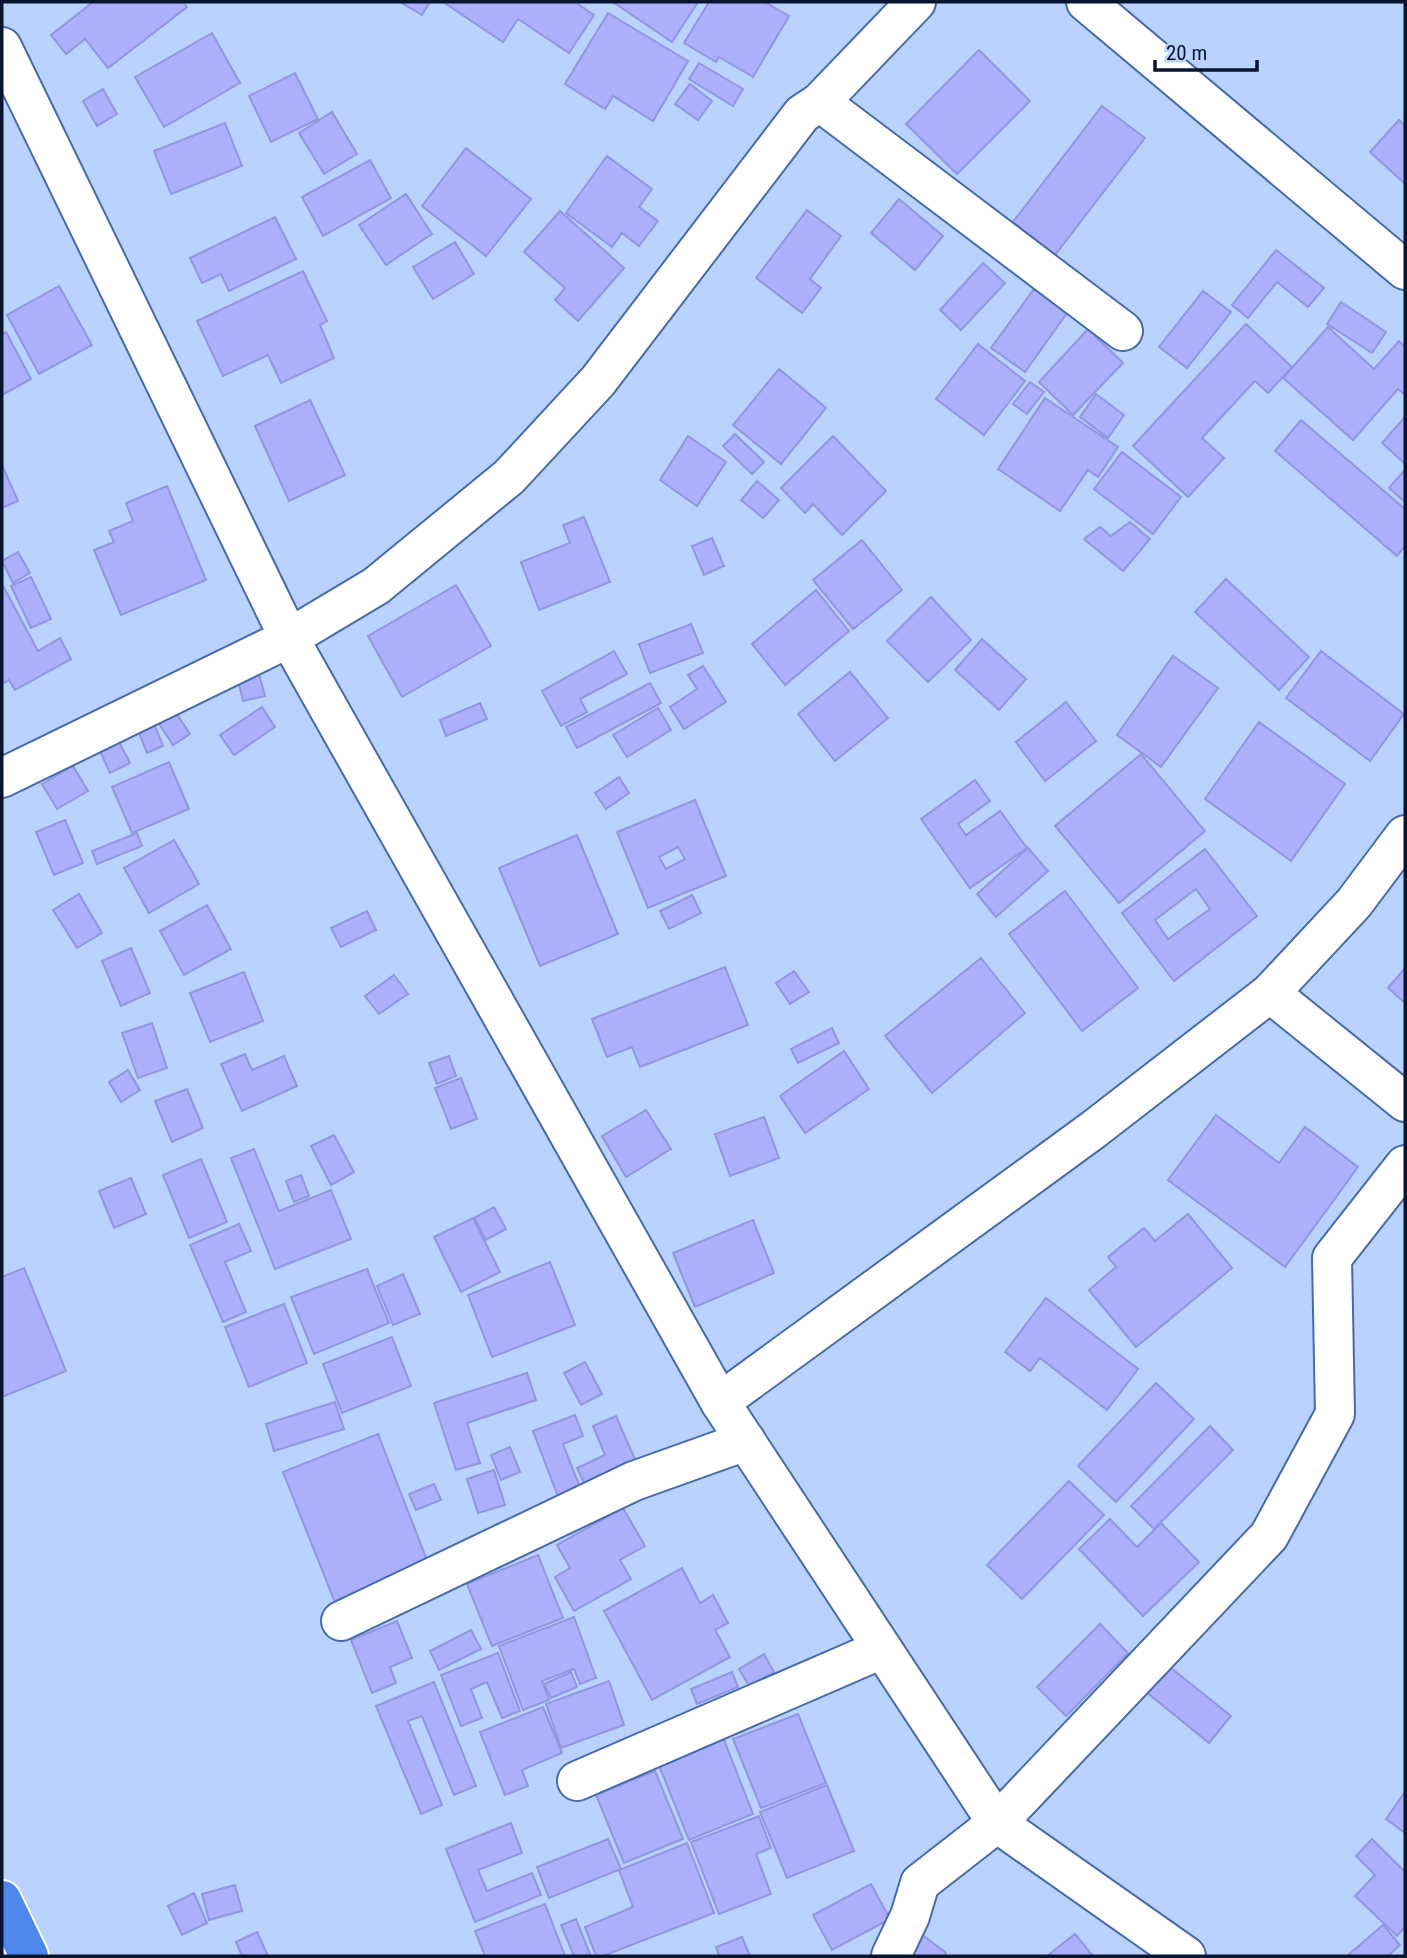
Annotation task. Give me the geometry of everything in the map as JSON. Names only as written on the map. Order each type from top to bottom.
[{"type":"highway","points":[[2,1900],[29,1956]]},
{"type":"street","points":[[2,778],[289,638],[376,586],[509,477],[598,381],[802,114],[820,102],[916,2]]},
{"type":"street","points":[[1086,2],[1405,270]]},
{"type":"street","points":[[2,47],[289,638],[720,1402],[997,1823],[1186,1956]]},
{"type":"street","points":[[820,102],[1123,331]]},
{"type":"street","points":[[720,1402],[1093,1130],[1270,993],[1354,904],[1403,843]]},
{"type":"street","points":[[1270,993],[1405,1102]]},
{"type":"street","points":[[891,1956],[910,1916],[920,1883],[997,1823],[1269,1536],[1335,1413],[1332,1258],[1405,1165]]},
{"type":"street","points":[[341,1622],[634,1481],[746,1441]]},
{"type":"street","points":[[577,1782],[882,1648]]},
{"type":"building","points":[[93,2],[183,2],[187,7],[108,68],[85,39],[66,54],[51,35]]},
{"type":"building","points":[[400,2],[430,2],[422,15]]},
{"type":"building","points":[[443,2],[575,2],[594,15],[569,53],[518,19],[503,42]]},
{"type":"building","points":[[613,2],[698,2],[672,42]]},
{"type":"building","points":[[709,2],[765,2],[789,16],[753,77],[719,57],[716,62],[684,43]]},
{"type":"building","points":[[608,13],[688,61],[653,121],[613,96],[605,109],[565,84]]},
{"type":"building","points":[[212,33],[240,83],[164,127],[135,77]]},
{"type":"building","points":[[979,50],[1030,101],[957,174],[906,124]]},
{"type":"building","points":[[699,63],[743,89],[733,106],[689,79]]},
{"type":"building","points":[[295,73],[318,119],[271,142],[249,96]]},
{"type":"building","points":[[690,84],[712,101],[698,120],[675,104]]},
{"type":"building","points":[[103,89],[117,114],[97,126],[83,101]]},
{"type":"building","points":[[1102,106],[1145,138],[1055,255],[1013,222]]},
{"type":"building","points":[[332,112],[357,154],[324,174],[299,133]]},
{"type":"building","points":[[1399,120],[1405,126],[1405,184],[1370,152]]},
{"type":"building","points":[[225,123],[242,166],[171,194],[154,151]]},
{"type":"building","points":[[466,148],[531,199],[486,256],[422,206]]},
{"type":"building","points":[[607,156],[652,189],[639,207],[658,221],[639,246],[622,233],[612,247],[566,213]]},
{"type":"building","points":[[370,160],[391,198],[323,236],[302,197]]},
{"type":"building","points":[[406,194],[432,234],[386,265],[359,225]]},
{"type":"building","points":[[899,199],[943,236],[915,270],[871,233]]},
{"type":"building","points":[[807,210],[841,236],[810,279],[821,288],[802,313],[756,278]]},
{"type":"building","points":[[560,211],[624,268],[578,321],[555,300],[565,288],[524,252]]},
{"type":"building","points":[[275,217],[296,259],[229,291],[221,274],[202,283],[190,258]]},
{"type":"building","points":[[455,242],[474,274],[433,299],[413,267]]},
{"type":"building","points":[[1276,250],[1324,288],[1308,307],[1277,282],[1248,318],[1232,305]]},
{"type":"building","points":[[983,263],[1005,283],[961,330],[940,310]]},
{"type":"building","points":[[303,271],[327,321],[320,325],[334,358],[281,383],[268,355],[223,376],[197,321]]},
{"type":"building","points":[[59,286],[92,345],[39,374],[7,315]]},
{"type":"building","points":[[1034,289],[1067,313],[1025,372],[991,348]]},
{"type":"building","points":[[1203,291],[1231,312],[1187,368],[1159,347]]},
{"type":"building","points":[[1341,302],[1386,332],[1372,353],[1327,324]]},
{"type":"building","points":[[1246,324],[1292,367],[1268,393],[1255,381],[1202,438],[1224,458],[1188,497],[1133,446]]},
{"type":"building","points":[[1328,327],[1374,369],[1399,341],[1405,347],[1405,395],[1398,389],[1353,440],[1283,378]]},
{"type":"building","points":[[1088,329],[1123,363],[1073,415],[1039,382]]},
{"type":"building","points":[[6,332],[31,379],[2,395],[2,334]]},
{"type":"building","points":[[978,344],[1025,381],[984,435],[936,399]]},
{"type":"building","points":[[779,369],[826,408],[781,464],[733,425]]},
{"type":"building","points":[[1030,382],[1044,392],[1027,414],[1013,404]]},
{"type":"building","points":[[1096,394],[1124,415],[1108,438],[1080,417]]},
{"type":"building","points":[[1045,398],[1118,447],[1098,477],[1088,470],[1060,511],[998,469]]},
{"type":"building","points":[[310,400],[345,475],[289,501],[255,426]]},
{"type":"building","points":[[1405,417],[1405,464],[1382,443]]},
{"type":"building","points":[[1301,420],[1405,509],[1405,546],[1397,556],[1275,451]]},
{"type":"building","points":[[735,434],[764,462],[752,474],[723,446]]},
{"type":"building","points":[[688,436],[726,462],[697,506],[660,480]]},
{"type":"building","points":[[833,436],[886,491],[842,535],[813,504],[805,513],[781,488]]},
{"type":"building","points":[[1122,452],[1181,497],[1153,534],[1094,489]]},
{"type":"building","points":[[2,465],[18,501],[2,508]]},
{"type":"building","points":[[1403,472],[1405,474],[1405,502],[1389,488]]},
{"type":"building","points":[[757,481],[779,500],[763,518],[741,500]]},
{"type":"building","points":[[167,486],[206,580],[121,615],[94,550],[114,542],[109,531],[133,521],[126,503]]},
{"type":"building","points":[[584,517],[610,582],[539,610],[521,562],[570,543],[563,525]]},
{"type":"building","points":[[1130,522],[1150,539],[1123,571],[1084,539],[1100,527],[1111,536]]},
{"type":"building","points":[[712,538],[724,566],[704,575],[692,546]]},
{"type":"building","points":[[862,540],[902,590],[853,629],[813,580]]},
{"type":"building","points":[[18,552],[30,573],[13,583],[2,561]]},
{"type":"building","points":[[31,577],[51,619],[31,628],[11,586]]},
{"type":"building","points":[[1226,579],[1309,657],[1279,690],[1195,612]]},
{"type":"building","points":[[2,584],[38,651],[60,638],[71,659],[15,690],[9,680],[2,684]]},
{"type":"building","points":[[456,585],[491,646],[402,697],[368,636]]},
{"type":"building","points":[[816,590],[849,631],[785,685],[752,644]]},
{"type":"building","points":[[931,597],[971,640],[928,682],[887,641]]},
{"type":"building","points":[[691,624],[703,653],[650,673],[639,644]]},
{"type":"building","points":[[982,639],[1026,679],[999,710],[955,670]]},
{"type":"building","points":[[614,651],[627,674],[580,699],[587,712],[561,726],[542,691]]},
{"type":"building","points":[[1321,651],[1404,714],[1370,761],[1286,698]]},
{"type":"building","points":[[1173,656],[1218,688],[1161,767],[1117,735]]},
{"type":"building","points":[[703,666],[726,702],[684,729],[670,707],[697,689],[688,675]]},
{"type":"building","points":[[258,670],[265,696],[243,701],[237,676]]},
{"type":"building","points":[[850,672],[888,718],[835,761],[798,714]]},
{"type":"building","points":[[650,683],[661,703],[577,748],[566,727]]},
{"type":"building","points":[[1066,702],[1096,741],[1045,781],[1016,742]]},
{"type":"building","points":[[480,703],[487,719],[446,736],[440,720]]},
{"type":"building","points":[[262,707],[275,727],[234,755],[220,735]]},
{"type":"building","points":[[173,708],[190,734],[173,745],[156,719]]},
{"type":"building","points":[[658,708],[671,730],[627,757],[613,735]]},
{"type":"building","points":[[153,721],[163,746],[147,753],[137,728]]},
{"type":"building","points":[[1259,722],[1345,784],[1291,861],[1205,799]]},
{"type":"building","points":[[117,738],[130,763],[110,773],[98,747]]},
{"type":"building","points":[[1141,754],[1205,831],[1119,903],[1055,826]]},
{"type":"building","points":[[169,762],[189,809],[132,833],[112,787]]},
{"type":"building","points":[[73,766],[88,791],[57,809],[42,784]]},
{"type":"building","points":[[619,777],[629,793],[606,809],[595,793]]},
{"type":"building","points":[[975,780],[990,801],[958,824],[966,835],[1000,811],[1027,848],[970,888],[921,819]]},
{"type":"building","points":[[695,800],[726,876],[648,908],[617,832]],"holes":[[[678,847],[685,859],[666,869],[659,857]]]},
{"type":"building","points":[[65,820],[83,863],[54,875],[36,832]]},
{"type":"building","points":[[137,833],[142,846],[97,864],[92,851]]},
{"type":"building","points":[[577,835],[618,934],[540,966],[499,868]]},
{"type":"building","points":[[174,840],[199,884],[149,913],[124,868]]},
{"type":"building","points":[[1028,848],[1048,871],[996,917],[977,894]]},
{"type":"building","points":[[1205,849],[1257,916],[1174,981],[1122,913]],"holes":[[[1196,889],[1210,909],[1168,939],[1155,920]]]},
{"type":"building","points":[[1065,891],[1138,988],[1082,1031],[1009,934]]},
{"type":"building","points":[[79,894],[102,933],[77,948],[53,910]]},
{"type":"building","points":[[692,895],[701,913],[669,929],[660,911]]},
{"type":"building","points":[[207,905],[231,949],[184,975],[160,931]]},
{"type":"building","points":[[367,911],[376,930],[341,947],[331,928]]},
{"type":"building","points":[[131,948],[150,993],[121,1006],[102,961]]},
{"type":"building","points":[[981,958],[1025,1013],[932,1093],[885,1036]]},
{"type":"building","points":[[725,967],[748,1025],[640,1067],[632,1047],[607,1057],[592,1019]]},
{"type":"building","points":[[1405,968],[1405,1003],[1388,988]]},
{"type":"building","points":[[794,971],[809,992],[790,1004],[776,983]]},
{"type":"building","points":[[244,972],[263,1021],[210,1042],[190,993]]},
{"type":"building","points":[[394,975],[408,994],[379,1014],[365,996]]},
{"type":"building","points":[[152,1023],[167,1068],[138,1078],[122,1033]]},
{"type":"building","points":[[832,1028],[839,1043],[798,1063],[791,1049]]},
{"type":"building","points":[[844,1051],[869,1089],[805,1133],[780,1096]]},
{"type":"building","points":[[245,1054],[252,1070],[284,1056],[297,1086],[242,1111],[221,1064]]},
{"type":"building","points":[[449,1056],[456,1076],[437,1084],[429,1063]]},
{"type":"building","points":[[128,1070],[140,1090],[121,1102],[109,1082]]},
{"type":"building","points":[[461,1078],[477,1119],[451,1129],[435,1088]]},
{"type":"building","points":[[187,1089],[203,1128],[172,1142],[155,1101]]},
{"type":"building","points":[[646,1110],[671,1149],[626,1177],[602,1136]]},
{"type":"building","points":[[1216,1115],[1279,1163],[1305,1127],[1358,1167],[1285,1267],[1168,1180]]},
{"type":"building","points":[[764,1117],[779,1158],[730,1176],[715,1134]]},
{"type":"building","points":[[334,1135],[354,1172],[331,1185],[311,1146]]},
{"type":"building","points":[[254,1149],[279,1211],[331,1190],[351,1239],[275,1269],[231,1158]]},
{"type":"building","points":[[201,1159],[227,1222],[189,1238],[163,1175]]},
{"type":"building","points":[[301,1175],[309,1196],[294,1202],[286,1181]]},
{"type":"building","points":[[131,1178],[146,1214],[114,1228],[99,1191]]},
{"type":"building","points":[[494,1207],[506,1229],[486,1240],[474,1218]]},
{"type":"building","points":[[1188,1214],[1232,1268],[1136,1347],[1089,1290],[1116,1267],[1108,1257],[1144,1228],[1155,1241]]},
{"type":"building","points":[[473,1218],[500,1272],[461,1292],[434,1237]]},
{"type":"building","points":[[753,1220],[774,1273],[695,1307],[673,1253]]},
{"type":"building","points":[[239,1224],[251,1251],[225,1262],[246,1312],[223,1322],[190,1245]]},
{"type":"building","points":[[550,1262],[575,1325],[492,1357],[468,1295]]},
{"type":"building","points":[[24,1268],[66,1371],[2,1397],[2,1277]]},
{"type":"building","points":[[367,1269],[389,1323],[314,1354],[291,1297]]},
{"type":"building","points":[[403,1274],[420,1314],[393,1325],[377,1286]]},
{"type":"building","points":[[1046,1298],[1138,1369],[1107,1410],[1040,1358],[1030,1371],[1005,1352]]},
{"type":"building","points":[[284,1304],[307,1363],[249,1387],[225,1327]]},
{"type":"building","points":[[392,1337],[411,1386],[342,1413],[323,1364]]},
{"type":"building","points":[[585,1362],[602,1394],[581,1405],[564,1373]]},
{"type":"building","points":[[527,1373],[536,1400],[467,1423],[480,1463],[456,1470],[434,1403]]},
{"type":"building","points":[[1156,1383],[1194,1419],[1116,1502],[1078,1466]]},
{"type":"building","points":[[335,1402],[344,1429],[274,1451],[266,1424]]},
{"type":"building","points":[[575,1415],[583,1436],[563,1444],[581,1490],[559,1499],[533,1431]]},
{"type":"building","points":[[616,1416],[637,1464],[586,1487],[577,1468],[605,1455],[593,1426]]},
{"type":"building","points":[[1210,1426],[1233,1450],[1154,1529],[1131,1506]]},
{"type":"building","points":[[378,1434],[430,1568],[336,1605],[283,1472]]},
{"type":"building","points":[[510,1447],[520,1472],[501,1480],[491,1455]]},
{"type":"building","points":[[494,1470],[505,1505],[478,1513],[467,1479]]},
{"type":"building","points":[[1069,1481],[1104,1515],[1022,1599],[987,1565]]},
{"type":"building","points":[[434,1484],[441,1500],[416,1510],[409,1494]]},
{"type":"building","points":[[623,1508],[645,1546],[620,1560],[631,1579],[574,1611],[555,1577],[570,1568],[557,1545]]},
{"type":"building","points":[[1110,1519],[1137,1547],[1161,1523],[1199,1562],[1143,1616],[1079,1549]]},
{"type":"building","points":[[538,1555],[563,1618],[492,1646],[467,1584]]},
{"type":"building","points":[[682,1568],[700,1603],[713,1595],[728,1623],[715,1630],[730,1657],[652,1700],[604,1611]]},
{"type":"building","points":[[574,1617],[596,1678],[580,1684],[574,1669],[542,1681],[549,1700],[523,1710],[499,1646]]},
{"type":"building","points":[[397,1621],[412,1658],[390,1667],[396,1683],[372,1693],[351,1640]]},
{"type":"building","points":[[1100,1624],[1128,1653],[1066,1716],[1037,1687]]},
{"type":"building","points":[[471,1630],[481,1649],[439,1670],[430,1651]]},
{"type":"building","points":[[498,1653],[520,1711],[502,1718],[487,1682],[471,1689],[482,1718],[461,1726],[441,1675]]},
{"type":"building","points":[[764,1654],[774,1672],[749,1686],[739,1669]]},
{"type":"building","points":[[1166,1664],[1231,1716],[1209,1743],[1145,1691]]},
{"type":"building","points":[[571,1672],[577,1687],[551,1698],[544,1684]]},
{"type":"building","points":[[732,1672],[738,1687],[697,1704],[691,1689]]},
{"type":"building","points":[[609,1681],[624,1725],[561,1748],[546,1704]]},
{"type":"building","points":[[434,1682],[476,1786],[454,1795],[422,1716],[408,1721],[442,1805],[421,1814],[376,1706]]},
{"type":"building","points":[[543,1707],[562,1753],[522,1770],[528,1786],[505,1795],[480,1732]]},
{"type":"building","points":[[798,1714],[826,1783],[761,1808],[733,1739]]},
{"type":"building","points":[[723,1737],[753,1814],[689,1840],[658,1763]]},
{"type":"building","points":[[655,1771],[683,1839],[624,1863],[596,1795]]},
{"type":"building","points":[[827,1785],[854,1851],[787,1878],[760,1812]]},
{"type":"building","points":[[1405,1792],[1405,1833],[1386,1819]]},
{"type":"building","points":[[759,1816],[771,1848],[756,1854],[771,1894],[719,1914],[691,1842]]},
{"type":"building","points":[[511,1823],[522,1853],[478,1870],[487,1891],[532,1873],[541,1895],[475,1922],[446,1849]]},
{"type":"building","points":[[608,1839],[621,1869],[549,1898],[537,1867]]},
{"type":"building","points":[[1372,1839],[1405,1872],[1405,1927],[1397,1936],[1355,1896],[1375,1875],[1356,1856]]},
{"type":"building","points":[[687,1843],[714,1913],[603,1956],[596,1956],[585,1927],[633,1907],[619,1870]]},
{"type":"building","points":[[871,1884],[890,1919],[832,1950],[813,1915]]},
{"type":"building","points":[[235,1885],[242,1911],[209,1920],[202,1894]]},
{"type":"building","points":[[194,1893],[207,1923],[182,1935],[168,1906]]},
{"type":"building","points":[[545,1904],[565,1956],[485,1956],[475,1931]]},
{"type":"building","points":[[576,1919],[590,1954],[574,1956],[561,1925]]},
{"type":"building","points":[[1383,1925],[1400,1945],[1388,1956],[1347,1956]]},
{"type":"building","points":[[257,1932],[268,1956],[242,1956],[236,1942]]},
{"type":"building","points":[[920,1933],[946,1953],[944,1956],[903,1956]]},
{"type":"building","points":[[1075,1934],[1093,1956],[1047,1956]]},
{"type":"building","points":[[742,1937],[750,1956],[719,1956],[716,1947]]}]
